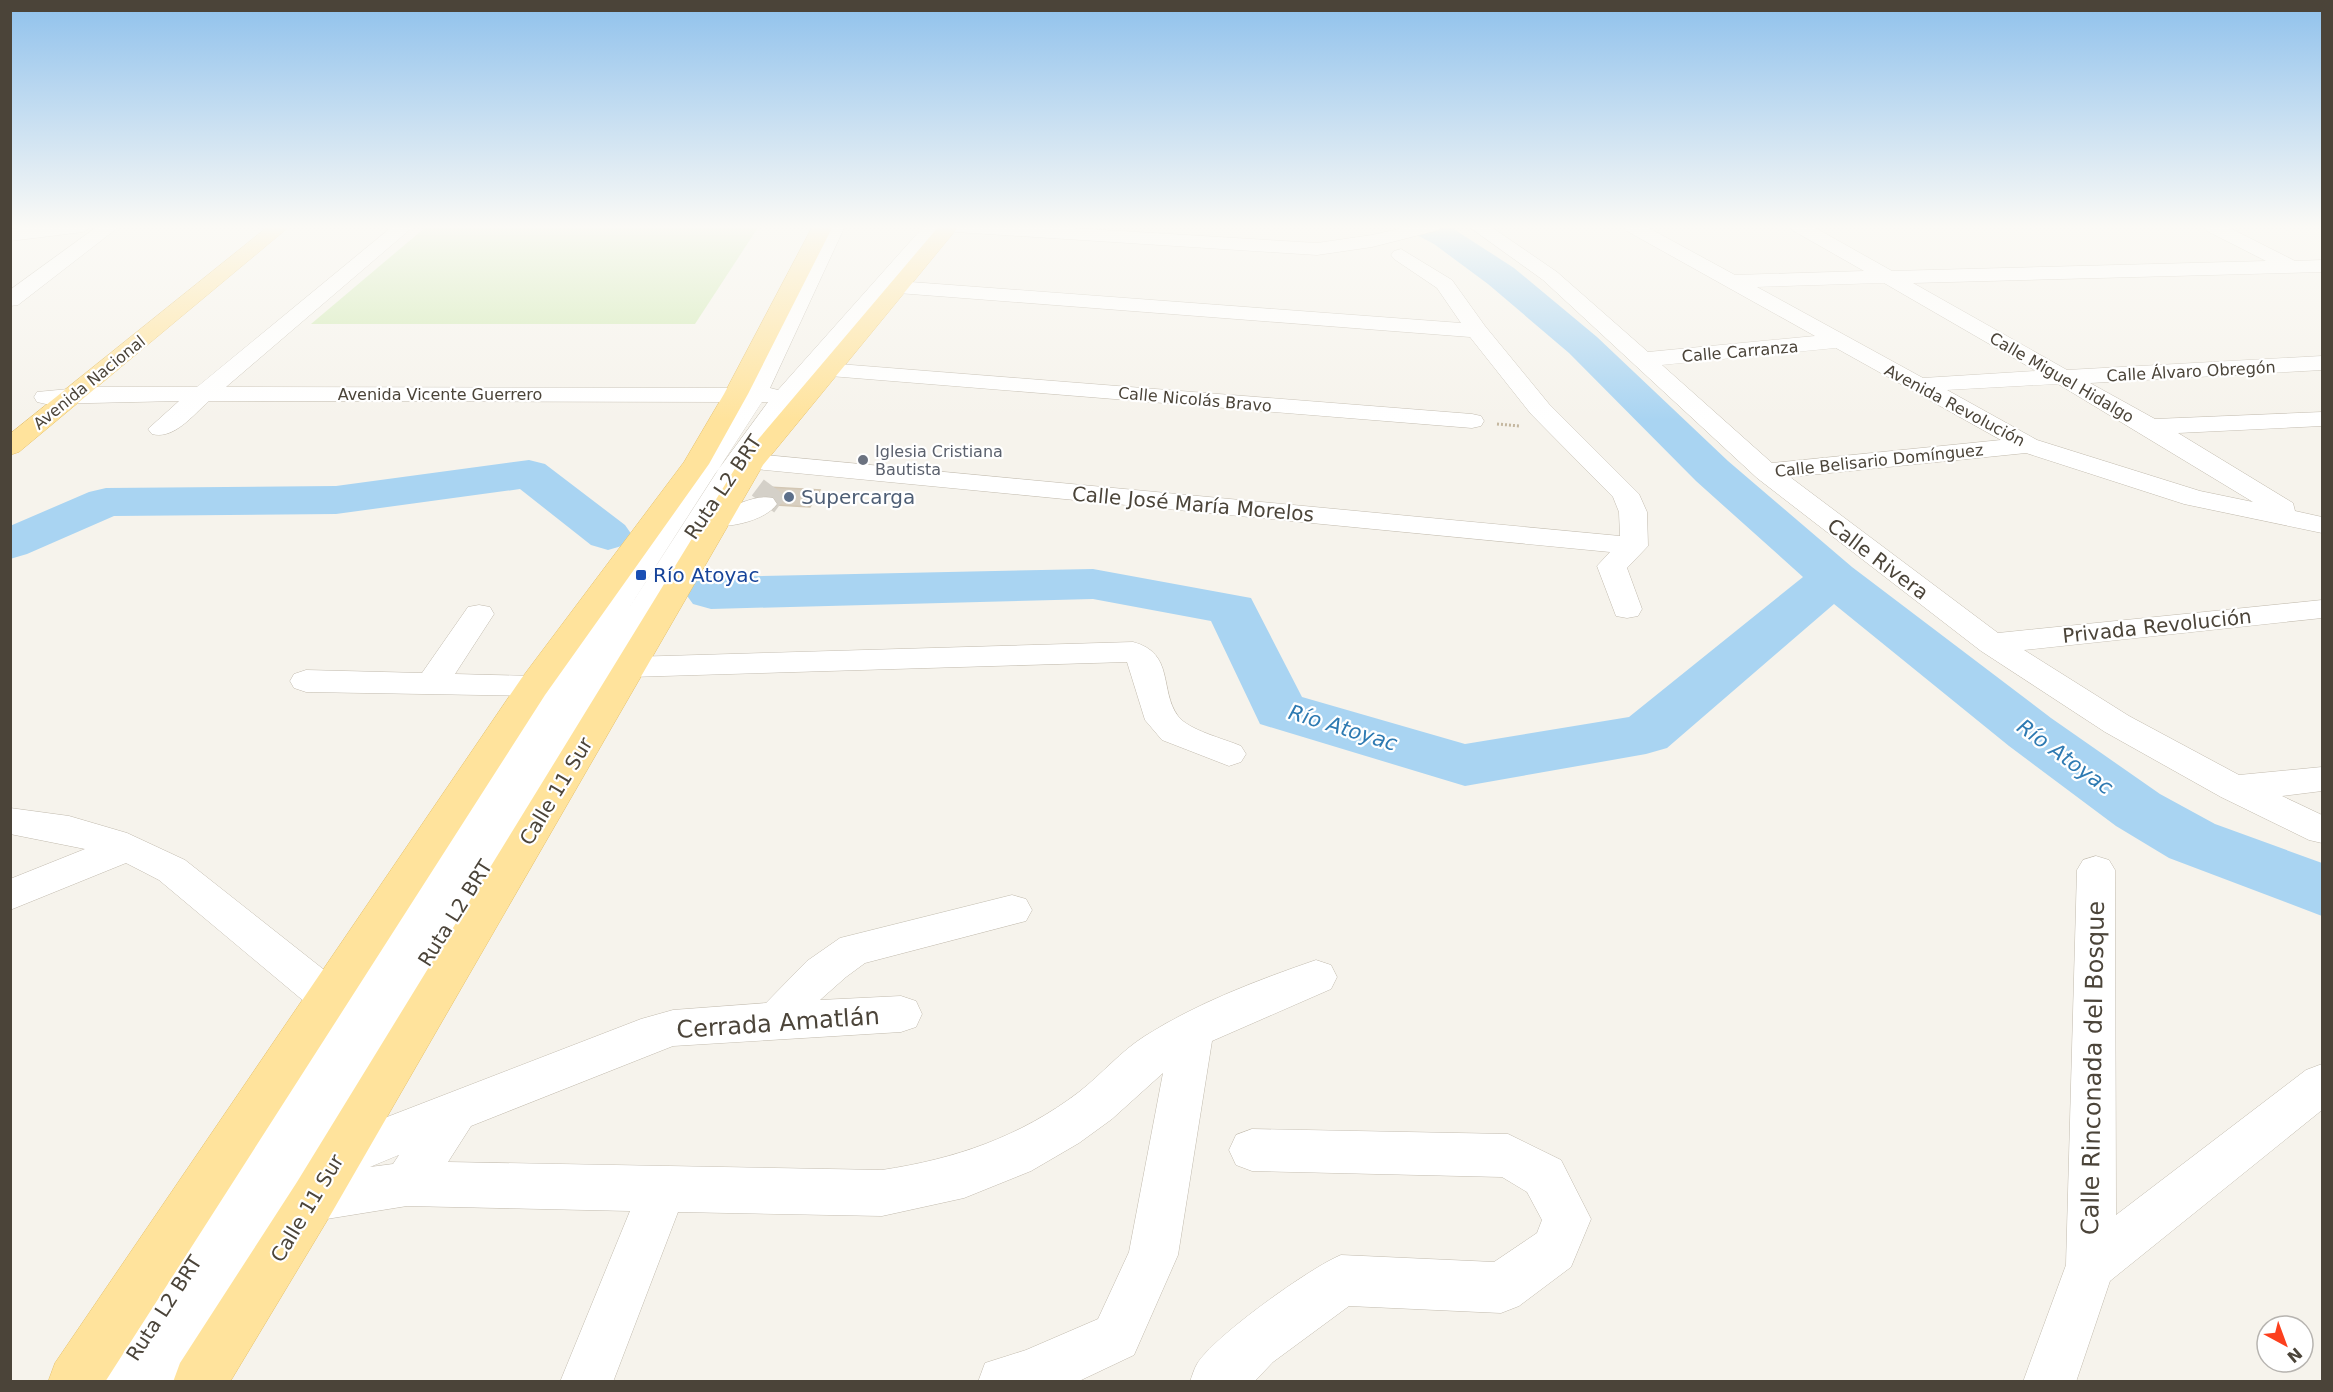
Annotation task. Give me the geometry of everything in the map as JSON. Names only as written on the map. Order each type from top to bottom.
[{"type":"main road","name":"Avenida Nacional","points":[[10,428],[180,291]]},
{"type":"main road","name":"Avenida Nacional","points":[[10,447],[199,291]]},
{"type":"main road","points":[[74,1382],[533,687],[745,394],[793,291]]},
{"type":"main road","name":"Calle 11 Sur","points":[[199,1382],[338,1158],[718,518],[768,480],[808,387],[894,291]]},
{"type":"street","points":[[10,300],[22,291]]},
{"type":"street","points":[[161,429],[324,291]]},
{"type":"street","name":"Ruta L2 BRT","points":[[117,1382],[674,513],[745,394],[800,291]]},
{"type":"street","name":"Ruta L2 BRT","points":[[163,1382],[728,474],[808,387],[882,291]]},
{"type":"street","points":[[950,291],[1477,331]]},
{"type":"street","points":[[1450,291],[1477,331],[1559,430],[1625,494],[1633,512],[1634,546],[1612,566],[1628,609]]},
{"type":"street","name":"Calle Rivera","points":[[1566,291],[1766,472],[1992,644],[2117,724],[2234,788],[2322,830]]},
{"type":"street","name":"Avenida Revolución","points":[[1749,291],[2028,445],[2194,498],[2316,527]]},
{"type":"street","name":"Calle Miguel Hidalgo","points":[[1910,291],[2150,427],[2316,527]]},
{"type":"street","name":"Calle Carranza","points":[[1641,360],[1839,342]]},
{"type":"street","name":"Calle Álvaro Obregón","points":[[1916,385],[2063,379],[2322,363]]},
{"type":"street","name":"Avenida Vicente Guerrero","points":[[46,397],[72,395],[745,394],[808,387]]},
{"type":"street","name":"Calle Nicolás Bravo","points":[[808,387],[1472,421]]},
{"type":"street","points":[[2150,427],[2322,419]]},
{"type":"street","name":"Calle Belisario Domínguez","points":[[1766,472],[2028,445]]},
{"type":"street","name":"Calle José María Morelos","points":[[768,480],[1634,546]]},
{"type":"street","name":"Privada Revolución","points":[[1992,644],[2322,609]]},
{"type":"street","points":[[433,682],[479,614]]},
{"type":"street","points":[[630,667],[1122,651],[1142,657],[1162,720],[1174,732],[1229,754]]},
{"type":"street","points":[[306,681],[433,682],[533,687]]},
{"type":"street","points":[[2234,788],[2322,779]]},
{"type":"street","points":[[10,821],[69,830],[127,847],[172,870],[327,996]]},
{"type":"street","points":[[10,896],[127,847]]},
{"type":"street","name":"Calle Rinconada del Bosque","points":[[2091,1265],[2096,870]]},
{"type":"street","points":[[776,1022],[812,980],[831,963],[854,950],[1012,910]]},
{"type":"street","points":[[314,1197],[407,1184],[882,1193],[959,1179],[1019,1155],[1056,1134],[1088,1111],[1157,1051],[1192,1030],[1316,977]]},
{"type":"street","name":"Cerrada Amatlán","points":[[338,1158],[641,1038],[673,1028],[708,1024],[901,1014]]},
{"type":"street","points":[[1004,1382],[1029,1376],[1116,1337],[1153,1255],[1192,1030]]},
{"type":"street","points":[[2049,1382],[2091,1265],[2322,1084]]},
{"type":"street","points":[[407,1184],[455,1112]]},
{"type":"street","points":[[1216,1382],[1256,1344],[1341,1280],[1501,1288],[1554,1250],[1567,1219],[1544,1176],[1508,1156],[1252,1150]]},
{"type":"street","points":[[586,1382],[663,1189]]},
{"type":"path","points":[[1472,421],[1559,430]]},
{"type":"green space","points":[[350,291],[717,291],[695,324],[311,324]]},
{"type":"building","name":"Supercarga","points":[[768,487],[820,490],[810,507],[758,504]]},
{"type":"waterway","name":"Río Atoyac","points":[[1519,291],[1583,345],[1712,471],[1834,578]]},
{"type":"waterway","name":"Río Atoyac","points":[[10,544],[106,502],[336,500],[529,474],[608,535]]},
{"type":"waterway","name":"Río Atoyac","points":[[711,593],[1093,584],[1232,609],[1280,710],[1465,765],[1646,734],[1834,578]]},
{"type":"waterway","name":"Río Atoyac","points":[[1834,578],[2030,732],[2138,810],[2192,841],[2322,890]]},
{"type":"tunnel","points":[[763,504],[775,488]]},
{"type":"place","name":"Iglesia Cristiana Bautista","points":[[863,460]]},
{"type":"place","name":"Supercarga","points":[[789,497]]},
{"type":"place","name":"Río Atoyac","points":[[641,575]]}]
